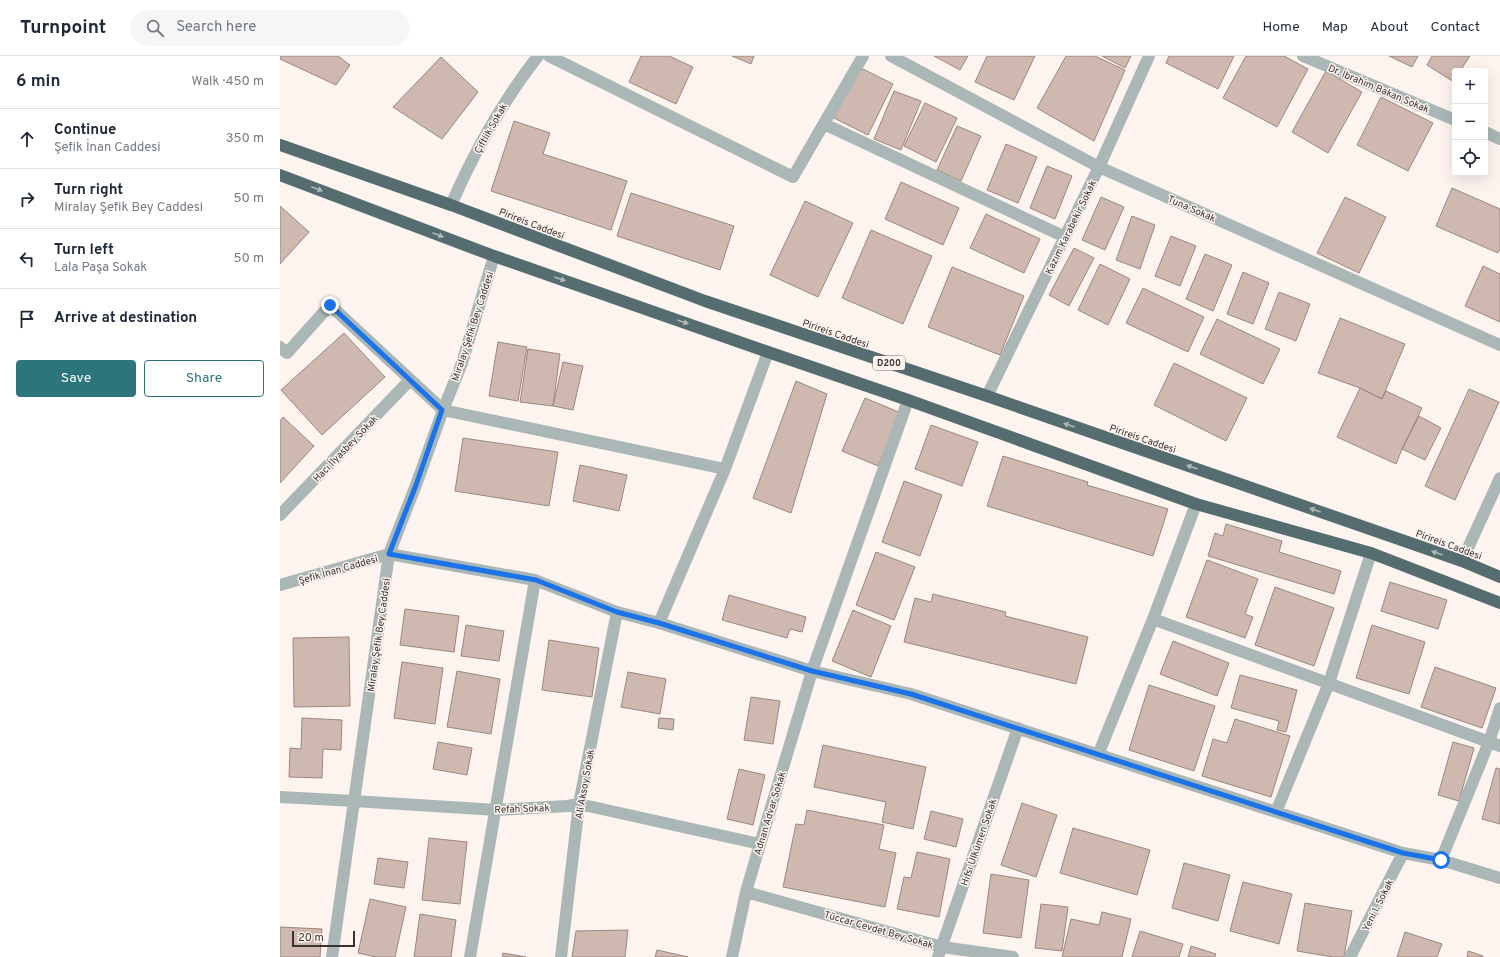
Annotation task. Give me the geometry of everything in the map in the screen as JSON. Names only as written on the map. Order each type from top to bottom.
[{"type":"highway","name":"Pirireis Caddesi","points":[[280,145],[451,206],[704,301],[987,396],[1462,561],[1500,577]]},
{"type":"highway","points":[[280,175],[494,256],[908,400],[1196,504],[1371,553],[1500,603]]},
{"type":"street","name":"Çiftlik Sokak","points":[[451,206],[466,169],[506,99],[538,56]]},
{"type":"street","points":[[549,56],[793,177],[863,56]]},
{"type":"street","name":"Tuna Sokak","points":[[891,56],[1099,167],[1500,345]]},
{"type":"street","name":"Kazım Karabekir Sokak","points":[[987,396],[1099,167],[1149,56]]},
{"type":"street","name":"Dr. İbrahim Bakan Sokak","points":[[1303,56],[1452,119]]},
{"type":"street","points":[[824,124],[1065,237]]},
{"type":"street","points":[[1488,133],[1500,138]]},
{"type":"street","name":"Miralay Şefik Bey Caddesi","points":[[332,957],[389,554],[416,485],[442,410],[462,363],[494,256]]},
{"type":"street","points":[[280,347],[287,353],[330,305],[442,410],[725,469]]},
{"type":"street","points":[[659,623],[725,469],[768,352]]},
{"type":"street","name":"Hacı İlyasbey Sokak","points":[[280,515],[410,380]]},
{"type":"street","name":"Adnan Advar Sokak","points":[[732,957],[746,892],[812,671],[908,400]]},
{"type":"street","points":[[1462,561],[1500,478]]},
{"type":"street","points":[[1098,755],[1153,619],[1196,504]]},
{"type":"street","points":[[1276,812],[1329,683],[1371,553]]},
{"type":"street","name":"Şefik İnan Caddesi","points":[[280,585],[389,554],[536,580],[617,612],[659,623],[812,671],[911,694],[1403,853],[1441,860],[1500,878]]},
{"type":"street","points":[[470,957],[536,580]]},
{"type":"street","name":"Ali Aksoy Sokak","points":[[561,957],[579,804],[617,612]]},
{"type":"street","points":[[1153,619],[1494,744]]},
{"type":"street","points":[[1441,860],[1494,744],[1500,708]]},
{"type":"street","name":"Hıfsı Ülkümen Sokak","points":[[940,952],[1018,728]]},
{"type":"street","name":"Refah Sokak","points":[[280,797],[354,800],[496,810],[568,806],[579,804],[760,844]]},
{"type":"street","name":"Yeni 1. Sokak","points":[[1350,957],[1403,853]]},
{"type":"street","name":"Tüccar Cevdet Bey Sokak","points":[[746,892],[940,952],[1013,957]]},
{"type":"building","points":[[280,56],[338,56],[350,65],[336,85],[280,59]]},
{"type":"building","points":[[641,56],[669,56],[693,67],[676,104],[629,82]]},
{"type":"building","points":[[732,56],[754,56],[751,64]]},
{"type":"building","points":[[934,56],[968,56],[960,70]]},
{"type":"building","points":[[987,56],[1035,56],[1014,100],[975,82]]},
{"type":"building","points":[[1066,56],[1095,56],[1125,70],[1094,141],[1037,108]]},
{"type":"building","points":[[1102,56],[1131,56],[1125,68]]},
{"type":"building","points":[[1169,56],[1234,56],[1218,89],[1166,63]]},
{"type":"building","points":[[1246,56],[1284,56],[1308,69],[1277,127],[1223,98]]},
{"type":"building","points":[[1389,56],[1418,56],[1412,67]]},
{"type":"building","points":[[1432,56],[1470,56],[1462,68],[1452,68],[1452,81],[1427,65]]},
{"type":"building","points":[[441,57],[478,92],[442,139],[393,107]]},
{"type":"building","points":[[859,67],[893,84],[868,135],[834,118]]},
{"type":"building","points":[[1326,71],[1362,92],[1328,153],[1292,132]]},
{"type":"building","points":[[894,91],[921,101],[901,150],[874,139]]},
{"type":"building","points":[[1381,97],[1433,123],[1408,171],[1357,145]]},
{"type":"building","points":[[925,103],[957,118],[936,162],[904,146]]},
{"type":"building","points":[[514,121],[550,133],[543,154],[627,181],[611,230],[491,191]]},
{"type":"building","points":[[957,126],[981,136],[961,181],[937,170]]},
{"type":"building","points":[[1006,144],[1037,157],[1018,203],[987,190]]},
{"type":"building","points":[[1047,166],[1072,176],[1055,219],[1030,208]]},
{"type":"building","points":[[901,182],[959,208],[943,245],[885,219]]},
{"type":"building","points":[[1452,188],[1500,209],[1500,249],[1498,253],[1436,226]]},
{"type":"building","points":[[631,193],[734,226],[720,270],[617,236]]},
{"type":"building","points":[[1101,197],[1124,207],[1105,250],[1082,240]]},
{"type":"building","points":[[1345,197],[1386,217],[1359,273],[1317,253]]},
{"type":"building","points":[[805,201],[853,223],[818,297],[770,275]]},
{"type":"building","points":[[280,206],[309,232],[280,264]]},
{"type":"building","points":[[986,214],[1040,239],[1024,273],[970,248]]},
{"type":"building","points":[[1132,216],[1155,225],[1140,269],[1116,260]]},
{"type":"building","points":[[871,230],[932,256],[903,324],[842,298]]},
{"type":"building","points":[[1171,236],[1196,246],[1180,286],[1155,276]]},
{"type":"building","points":[[1074,248],[1094,258],[1069,306],[1049,295]]},
{"type":"building","points":[[1205,254],[1232,265],[1213,311],[1186,299]]},
{"type":"building","points":[[1100,264],[1130,279],[1108,325],[1078,310]]},
{"type":"building","points":[[1483,266],[1500,274],[1500,322],[1465,306]]},
{"type":"building","points":[[952,267],[1024,296],[1000,355],[928,327]]},
{"type":"building","points":[[1243,272],[1269,283],[1253,324],[1227,314]]},
{"type":"building","points":[[1143,288],[1204,317],[1188,352],[1126,323]]},
{"type":"building","points":[[1279,292],[1310,304],[1296,341],[1265,329]]},
{"type":"building","points":[[1340,318],[1405,344],[1382,399],[1360,388],[1318,373]]},
{"type":"building","points":[[1217,319],[1280,349],[1263,384],[1200,354]]},
{"type":"building","points":[[344,333],[385,377],[322,435],[281,390]]},
{"type":"building","points":[[498,342],[527,347],[518,401],[489,396]]},
{"type":"building","points":[[528,349],[560,354],[553,406],[520,402]]},
{"type":"building","points":[[563,362],[583,366],[573,410],[553,406]]},
{"type":"building","points":[[1174,363],[1247,398],[1226,441],[1154,405]]},
{"type":"building","points":[[796,381],[827,394],[791,513],[753,498]]},
{"type":"building","points":[[1360,388],[1382,399],[1386,391],[1422,408],[1396,464],[1337,437]]},
{"type":"building","points":[[1469,389],[1499,402],[1455,500],[1425,486]]},
{"type":"building","points":[[865,398],[901,413],[878,466],[842,451]]},
{"type":"building","points":[[1419,416],[1441,428],[1425,460],[1402,449]]},
{"type":"building","points":[[283,417],[314,446],[280,483],[280,421]]},
{"type":"building","points":[[931,425],[978,442],[962,486],[915,469]]},
{"type":"building","points":[[463,438],[558,452],[549,506],[455,491]]},
{"type":"building","points":[[1003,456],[1088,482],[1087,485],[1168,509],[1153,556],[987,506]]},
{"type":"building","points":[[580,465],[627,475],[619,511],[573,501]]},
{"type":"building","points":[[904,481],[942,495],[920,556],[882,542]]},
{"type":"building","points":[[1226,524],[1282,541],[1279,552],[1341,571],[1334,594],[1208,556],[1215,533],[1223,536]]},
{"type":"building","points":[[876,552],[915,567],[894,620],[856,605]]},
{"type":"building","points":[[1207,560],[1258,579],[1245,614],[1253,617],[1245,638],[1186,617]]},
{"type":"building","points":[[1390,582],[1447,600],[1438,629],[1381,611]]},
{"type":"building","points":[[1275,587],[1334,608],[1314,666],[1255,645]]},
{"type":"building","points":[[933,594],[1006,612],[1005,616],[1088,637],[1076,684],[904,642],[915,598],[931,602]]},
{"type":"building","points":[[729,595],[806,617],[802,632],[790,629],[787,638],[722,620]]},
{"type":"building","points":[[405,609],[459,616],[454,652],[400,645]]},
{"type":"building","points":[[853,610],[891,626],[871,677],[832,661]]},
{"type":"building","points":[[466,625],[504,631],[499,661],[461,656]]},
{"type":"building","points":[[1372,625],[1425,642],[1409,694],[1356,678]]},
{"type":"building","points":[[349,637],[350,706],[294,707],[293,638]]},
{"type":"building","points":[[549,640],[599,648],[592,697],[542,690]]},
{"type":"building","points":[[1173,641],[1229,663],[1217,696],[1160,674]]},
{"type":"building","points":[[402,662],[443,668],[435,724],[394,718]]},
{"type":"building","points":[[1435,667],[1496,688],[1482,728],[1421,707]]},
{"type":"building","points":[[457,671],[500,679],[491,734],[447,727]]},
{"type":"building","points":[[628,672],[666,679],[660,714],[621,707]]},
{"type":"building","points":[[1240,675],[1297,690],[1286,732],[1277,730],[1279,721],[1231,708]]},
{"type":"building","points":[[1149,685],[1215,706],[1194,771],[1129,750]]},
{"type":"building","points":[[751,697],[780,701],[773,744],[744,740]]},
{"type":"building","points":[[302,718],[342,720],[341,750],[323,749],[322,778],[289,777],[290,748],[301,749]]},
{"type":"building","points":[[659,718],[674,719],[673,730],[658,728]]},
{"type":"building","points":[[1235,719],[1290,736],[1271,797],[1202,776],[1213,739],[1227,743]]},
{"type":"building","points":[[438,742],[472,748],[467,775],[433,769]]},
{"type":"building","points":[[1453,742],[1474,748],[1459,801],[1438,795]]},
{"type":"building","points":[[823,745],[926,767],[913,829],[882,822],[886,802],[814,787]]},
{"type":"building","points":[[1496,768],[1500,769],[1500,824],[1482,819]]},
{"type":"building","points":[[739,769],[765,775],[753,825],[727,819]]},
{"type":"building","points":[[1022,803],[1057,815],[1036,877],[1001,865]]},
{"type":"building","points":[[807,810],[884,825],[879,849],[896,853],[885,907],[783,887],[796,824],[804,825]]},
{"type":"building","points":[[931,811],[963,819],[956,847],[924,839]]},
{"type":"building","points":[[1073,828],[1150,850],[1137,895],[1060,873]]},
{"type":"building","points":[[429,838],[467,842],[460,904],[422,900]]},
{"type":"building","points":[[917,852],[950,859],[939,917],[897,909],[904,877],[911,878]]},
{"type":"building","points":[[378,858],[408,862],[404,888],[374,884]]},
{"type":"building","points":[[1184,863],[1230,875],[1218,921],[1172,908]]},
{"type":"building","points":[[991,874],[1029,880],[1021,938],[983,933]]},
{"type":"building","points":[[1243,882],[1292,894],[1279,944],[1230,931]]},
{"type":"building","points":[[370,899],[406,907],[395,957],[376,957],[358,953]]},
{"type":"building","points":[[1305,903],[1352,911],[1344,957],[1333,957],[1297,951]]},
{"type":"building","points":[[1041,904],[1068,907],[1062,951],[1035,948]]},
{"type":"building","points":[[1102,912],[1131,919],[1122,957],[1062,957],[1071,919],[1099,925]]},
{"type":"building","points":[[420,914],[456,920],[451,957],[414,957]]},
{"type":"building","points":[[280,927],[322,929],[320,957],[280,957]]},
{"type":"building","points":[[628,930],[625,957],[572,957],[576,931]]},
{"type":"building","points":[[1140,931],[1183,944],[1179,957],[1132,957]]},
{"type":"building","points":[[1405,932],[1442,944],[1437,957],[1397,957]]},
{"type":"building","points":[[1191,946],[1216,954],[1215,957],[1188,957]]},
{"type":"building","points":[[657,950],[688,957],[655,957]]},
{"type":"building","points":[[1468,951],[1483,956],[1483,957],[1467,957]]},
{"type":"building","points":[[503,953],[526,957],[502,957]]},
{"type":"route","points":[[330,305],[442,410],[416,485],[389,554],[536,580],[617,612],[659,623],[812,671],[911,694],[1403,853],[1441,860]]}]
